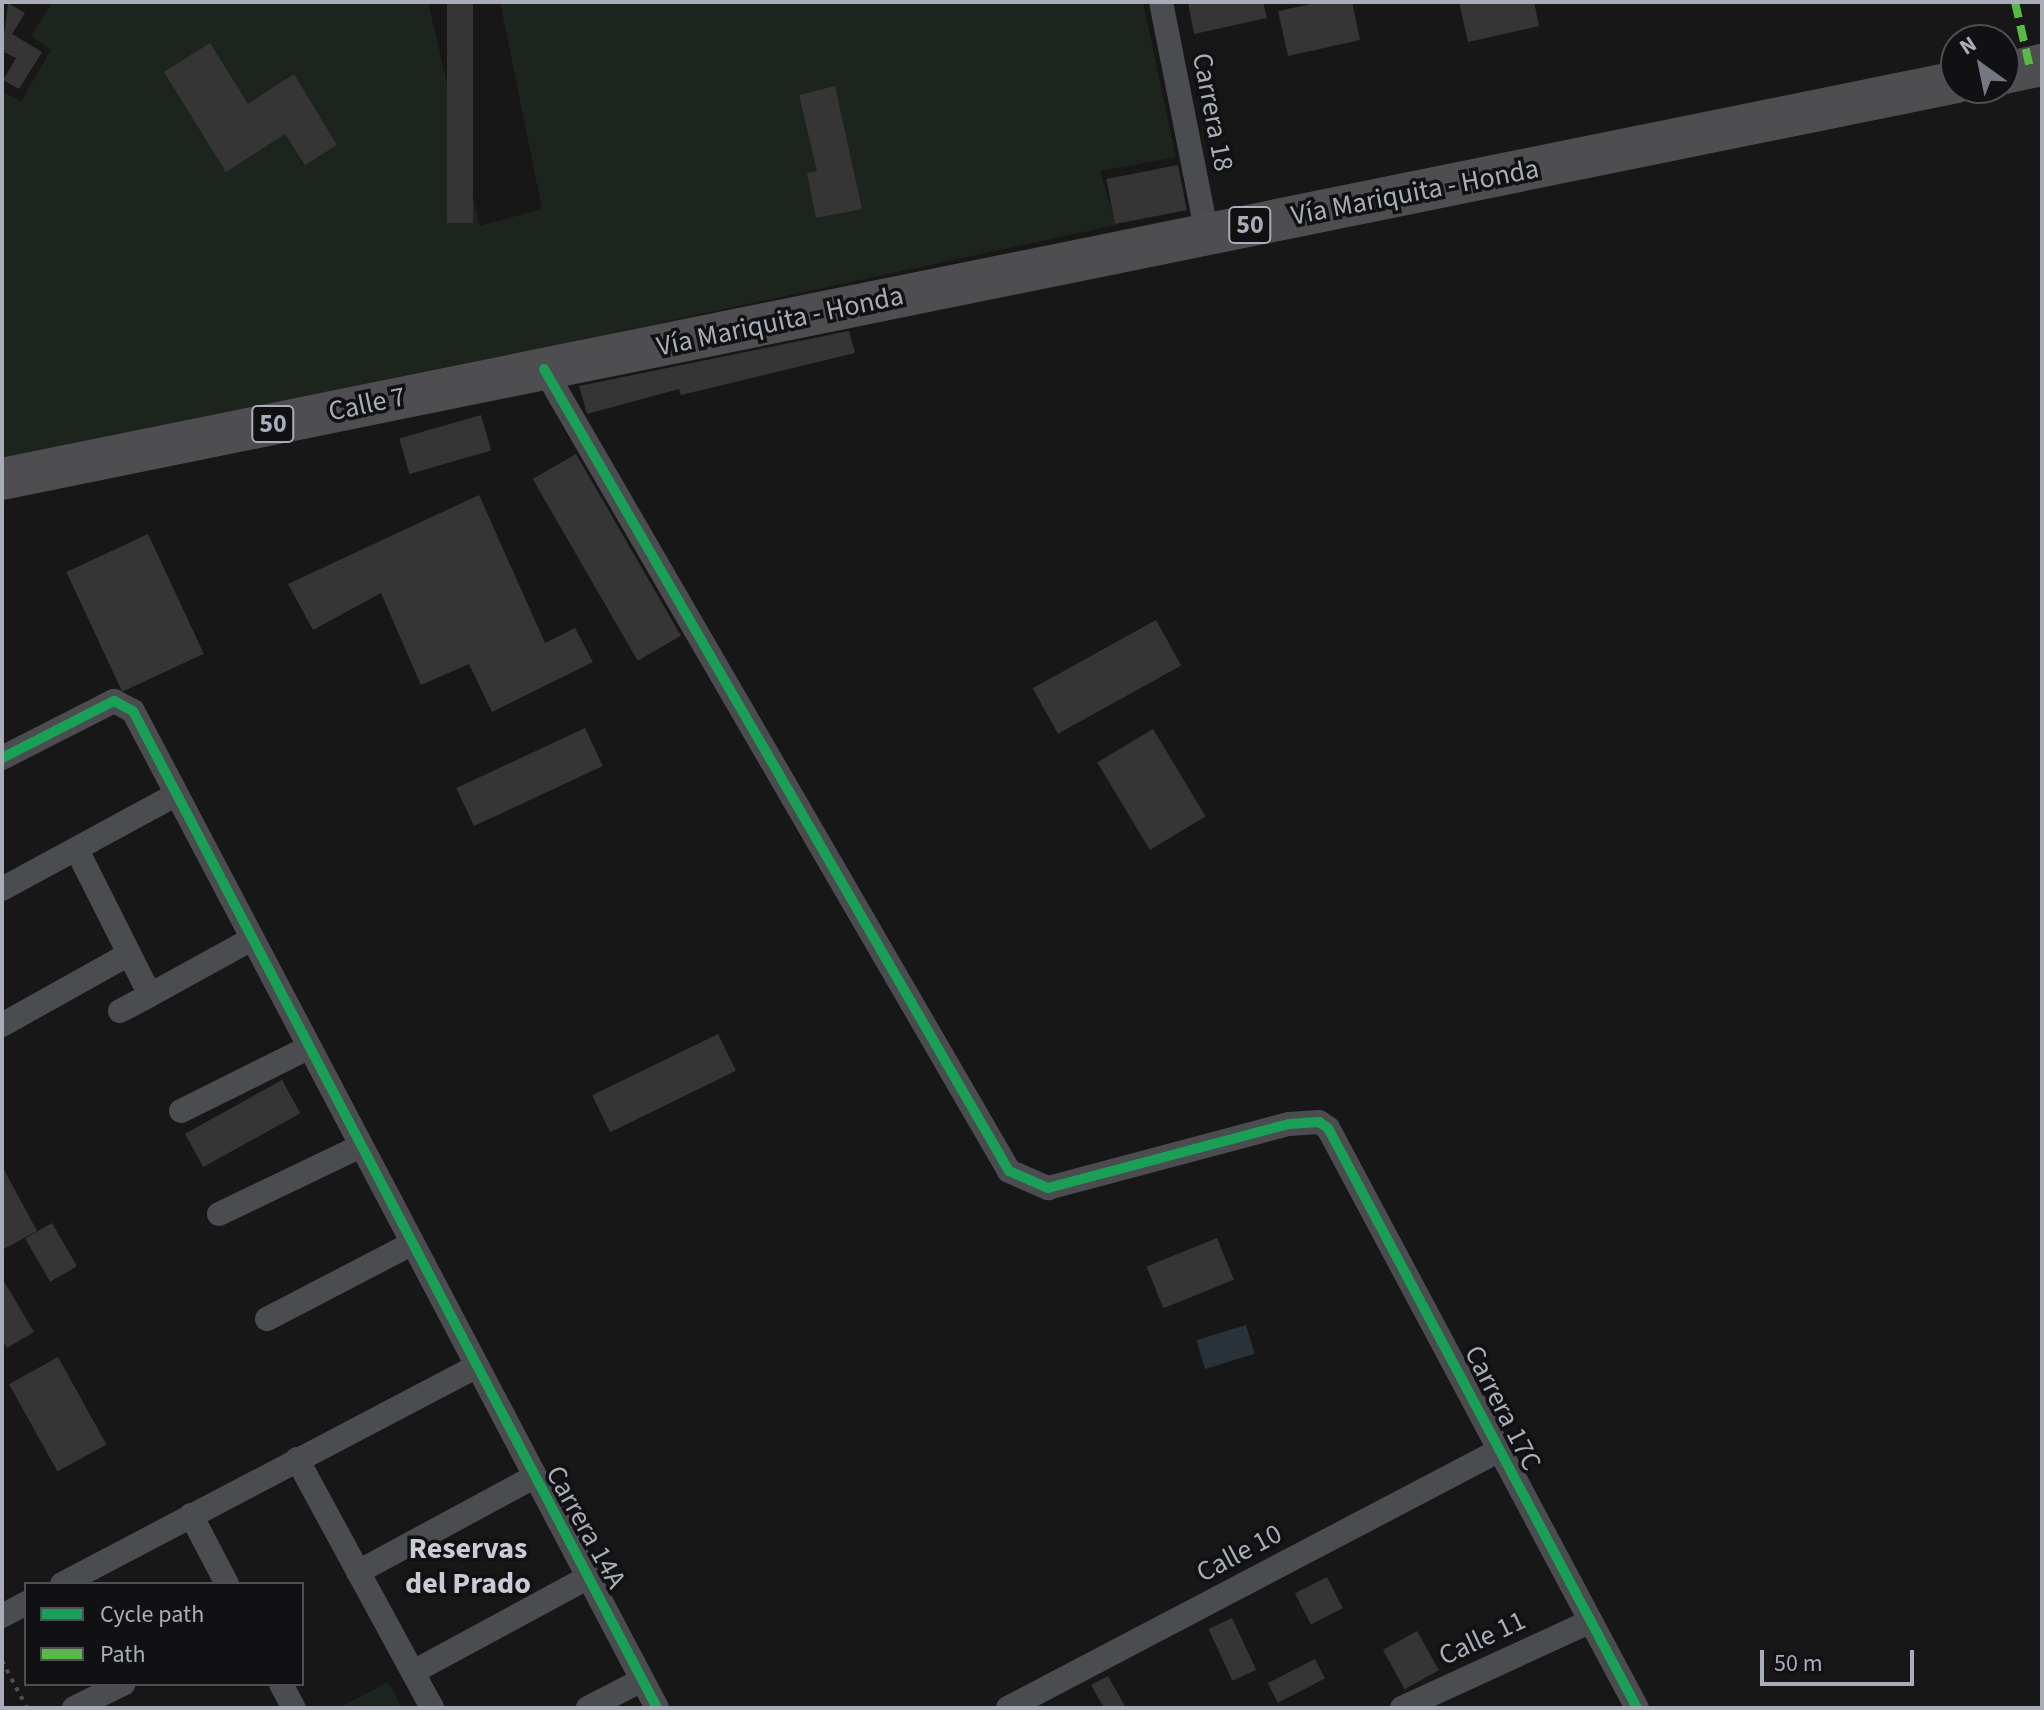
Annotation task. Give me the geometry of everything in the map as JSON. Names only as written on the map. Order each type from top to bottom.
[{"type":"highway","points":[[2020,70],[2042,65]]},
{"type":"highway","name":"Vía Mariquita - Honda","points":[[544,369],[1940,85]]},
{"type":"highway","name":"Calle 7","points":[[2,479],[544,369]]},
{"type":"street","name":"Carrera 18","points":[[1161,2],[1207,234]]},
{"type":"street","name":"Carrera 17C","points":[[544,369],[1009,1171],[1048,1188],[1289,1124],[1319,1122],[1328,1128],[1587,1623],[1637,1708]]},
{"type":"street","name":"Carrera 14A","points":[[2,758],[114,701],[133,711],[173,796],[308,1048],[473,1368],[657,1708]]},
{"type":"street","points":[[2,889],[173,796]]},
{"type":"street","points":[[77,850],[150,995]]},
{"type":"street","points":[[120,1011],[250,940]]},
{"type":"street","points":[[2,1025],[129,954]]},
{"type":"street","points":[[181,1111],[308,1048]]},
{"type":"street","points":[[219,1214],[359,1147]]},
{"type":"street","points":[[267,1319],[409,1245]]},
{"type":"street","points":[[66,1582],[473,1368]]},
{"type":"street","name":"Calle 10","points":[[1008,1708],[1498,1451]]},
{"type":"street","points":[[297,1459],[432,1708]]},
{"type":"street","points":[[358,1572],[532,1478]]},
{"type":"street","points":[[191,1515],[226,1582]]},
{"type":"street","points":[[413,1672],[587,1578]]},
{"type":"street","points":[[2,1616],[24,1604]]},
{"type":"street","name":"Calle 11","points":[[1402,1708],[1587,1623]]},
{"type":"street","points":[[588,1708],[642,1680]]},
{"type":"street","points":[[74,1708],[119,1686]]},
{"type":"street","points":[[282,1686],[294,1708]]},
{"type":"path","points":[[2,1661],[27,1708]]},
{"type":"shaded area","points":[[53,2],[428,2],[480,226],[542,209],[500,2],[1143,2],[1176,157],[1100,171],[1116,225],[2,464],[2,92],[21,101],[51,50],[31,36]]},
{"type":"shaded area","points":[[1246,1325],[1255,1354],[1205,1369],[1196,1340]]},
{"type":"shaded area","points":[[388,1682],[402,1708],[339,1708]]},
{"type":"building","points":[[447,2],[473,2],[473,223],[447,223]]},
{"type":"building","points":[[1188,2],[1263,2],[1267,18],[1194,34]]},
{"type":"building","points":[[1320,2],[1352,2],[1360,40],[1288,56],[1278,11]]},
{"type":"building","points":[[1459,2],[1534,2],[1539,26],[1468,42]]},
{"type":"building","points":[[8,3],[25,13],[12,34],[42,52],[19,89],[3,80],[16,58],[2,51]]},
{"type":"building","points":[[210,43],[248,104],[294,74],[337,145],[305,165],[285,134],[226,172],[164,72]]},
{"type":"building","points":[[835,86],[862,209],[816,218],[807,173],[817,171],[799,95]]},
{"type":"building","points":[[1178,165],[1187,210],[1115,224],[1106,179]]},
{"type":"building","points":[[849,331],[855,353],[681,395],[679,389],[587,414],[579,386]]},
{"type":"building","points":[[481,415],[491,451],[409,474],[399,438]]},
{"type":"building","points":[[576,454],[681,636],[638,661],[533,479]]},
{"type":"building","points":[[479,495],[545,643],[575,628],[593,662],[492,712],[469,664],[421,685],[381,593],[313,630],[288,584]]},
{"type":"building","points":[[148,534],[204,654],[122,692],[66,572]]},
{"type":"building","points":[[1156,620],[1181,665],[1058,734],[1033,688]]},
{"type":"building","points":[[585,728],[603,766],[474,826],[456,788]]},
{"type":"building","points":[[1153,729],[1206,816],[1150,850],[1097,762]]},
{"type":"building","points":[[718,1034],[736,1071],[610,1132],[592,1095]]},
{"type":"building","points":[[282,1080],[300,1113],[203,1167],[185,1134]]},
{"type":"building","points":[[2,1166],[37,1231],[2,1250]]},
{"type":"building","points":[[52,1223],[77,1266],[50,1282],[25,1238]]},
{"type":"building","points":[[1217,1238],[1234,1280],[1163,1308],[1147,1266]]},
{"type":"building","points":[[2,1278],[34,1332],[7,1348],[2,1339]]},
{"type":"building","points":[[58,1357],[106,1444],[58,1472],[9,1384]]},
{"type":"building","points":[[1327,1577],[1343,1608],[1311,1625],[1295,1593]]},
{"type":"building","points":[[1232,1618],[1256,1670],[1233,1681],[1208,1629]]},
{"type":"building","points":[[1417,1631],[1439,1670],[1405,1689],[1383,1650]]},
{"type":"building","points":[[1315,1659],[1325,1679],[1278,1703],[1268,1683]]},
{"type":"building","points":[[1108,1676],[1126,1708],[1104,1708],[1091,1685]]},
{"type":"marked path","points":[[2015,2],[2030,68]]},
{"type":"cycle path","points":[[544,369],[1009,1171],[1048,1188],[1289,1124],[1319,1122],[1328,1128],[1637,1708]]},
{"type":"cycle path","points":[[2,758],[114,701],[133,711],[657,1708]]},
{"type":"district","name":"Reservas del Prado","points":[[468,1566]]}]
